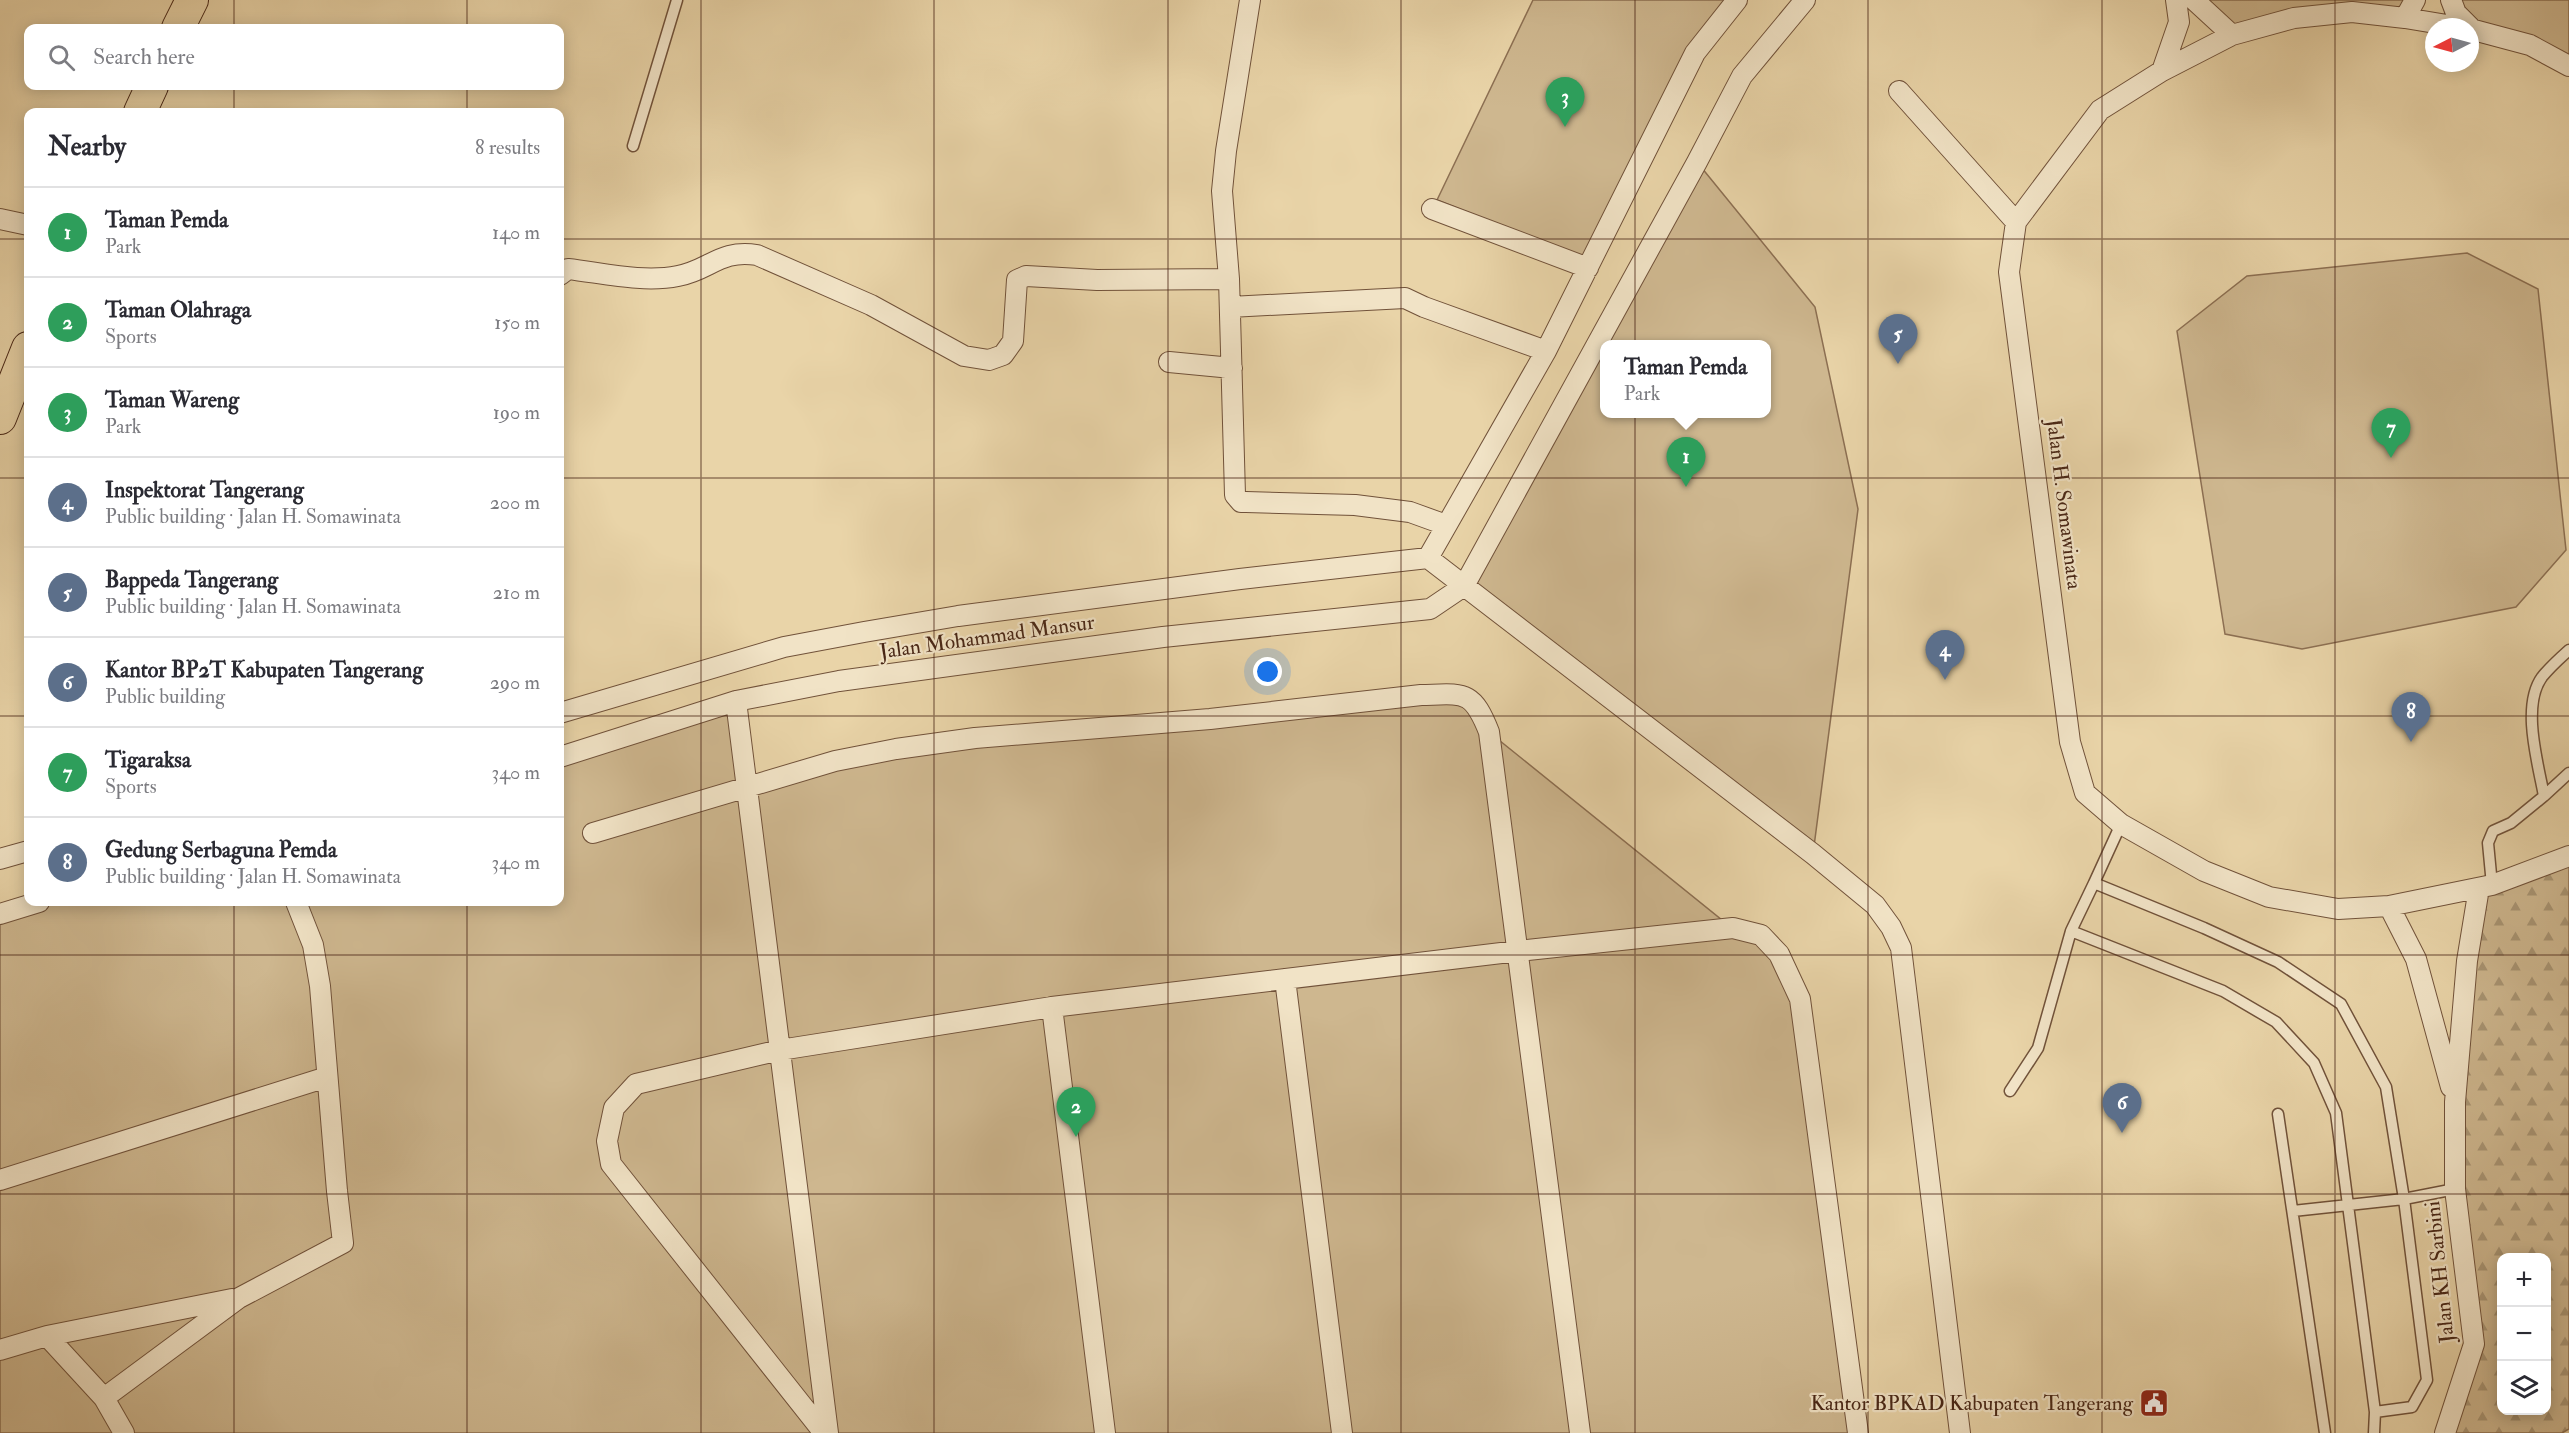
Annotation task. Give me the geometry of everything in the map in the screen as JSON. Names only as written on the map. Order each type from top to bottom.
[{"type":"main road","points":[[180,24],[192,0]]},
{"type":"main road","points":[[142,108],[150,90]]},
{"type":"main road","points":[[0,418],[24,358]]},
{"type":"street","points":[[1250,0],[1222,191],[1230,307],[1234,491],[1237,499],[1246,502],[1355,505],[1410,512],[1446,525]]},
{"type":"street","points":[[1737,0],[1695,53],[1546,351],[1428,558],[1813,854],[1875,905],[1891,927],[1901,948],[1960,1433]]},
{"type":"street","points":[[1464,586],[1742,76],[1805,0]]},
{"type":"street","points":[[2162,71],[2178,22],[2176,0]]},
{"type":"street","points":[[2194,0],[2232,35]]},
{"type":"street","points":[[2405,18],[2415,0]]},
{"type":"street","points":[[2451,0],[2460,18]]},
{"type":"street","name":"Jalan H. Somawinata","points":[[2425,21],[2352,12],[2294,18],[2232,35],[2162,71],[2100,110],[2016,222],[2009,272],[2070,742],[2085,793],[2121,824],[2204,871],[2269,897],[2338,909],[2389,906],[2485,886],[2569,856]]},
{"type":"street","name":"Jalan H. Somawinata","points":[[2479,31],[2530,45],[2569,66]]},
{"type":"street","points":[[1899,90],[2016,222]]},
{"type":"street","points":[[1432,209],[1588,268]]},
{"type":"street","points":[[0,219],[24,224]]},
{"type":"street","points":[[564,272],[568,269],[646,278],[679,276],[726,255],[740,252],[757,255],[871,305],[964,356],[989,360],[1003,355],[1013,341],[1017,280],[1026,276],[1096,280],[1228,279]]},
{"type":"street","points":[[1230,307],[1406,298],[1424,307],[1546,351]]},
{"type":"street","points":[[1169,362],[1232,368]]},
{"type":"street","name":"Jalan Mohammad Mansur","points":[[564,712],[784,647],[864,632],[958,616],[1240,579],[1428,558]]},
{"type":"street","name":"Jalan Mohammad Mansur","points":[[564,757],[736,701],[839,681],[1075,648],[1430,609],[1464,586]]},
{"type":"street","points":[[593,833],[744,786],[859,755],[975,738],[1210,719],[1421,695],[1450,694],[1468,698],[1479,707],[1489,732],[1580,1433]]},
{"type":"street","points":[[736,701],[744,786],[780,1050],[826,1433]]},
{"type":"street","points":[[0,859],[24,852]]},
{"type":"street","name":"Jalan KH Sarbini","points":[[2445,1433],[2474,1344],[2455,1190],[2455,1102],[2467,961],[2485,886]]},
{"type":"street","points":[[0,914],[26,906]]},
{"type":"street","points":[[104,1398],[238,1298],[343,1244],[317,967],[313,945],[298,906]]},
{"type":"street","name":"Jalan KH Sarbini","points":[[2389,906],[2416,959],[2455,1102]]},
{"type":"street","points":[[826,1433],[611,1164],[607,1141],[614,1108],[636,1083],[780,1050],[1052,1007],[1518,951],[1732,928],[1761,935],[1779,954],[1800,999],[1858,1433]]},
{"type":"street","points":[[1285,979],[1342,1433]]},
{"type":"street","points":[[1052,1007],[1105,1433]]},
{"type":"street","points":[[0,1180],[327,1077]]},
{"type":"street","points":[[0,1350],[47,1336],[238,1298]]},
{"type":"street","points":[[47,1336],[104,1398],[124,1433]]},
{"type":"lane","points":[[633,146],[677,0]]},
{"type":"lane","points":[[2544,796],[2533,732],[2532,699],[2542,677],[2569,650]]},
{"type":"lane","points":[[2485,886],[2488,843],[2493,831],[2511,824],[2569,773]]},
{"type":"lane","points":[[2010,1091],[2038,1048],[2071,931],[2121,824]]},
{"type":"lane","points":[[2094,883],[2204,928],[2278,962],[2341,1004],[2386,1087],[2404,1199],[2427,1380],[2412,1407],[2375,1412]]},
{"type":"lane","points":[[2071,931],[2223,992],[2276,1022],[2314,1064],[2336,1113],[2375,1412],[2374,1433]]},
{"type":"lane","points":[[2278,1114],[2325,1433]]},
{"type":"lane","points":[[2293,1211],[2404,1199],[2455,1190]]},
{"type":"green space","points":[[1533,0],[1737,0],[1695,53],[1591,261],[1437,200]]},
{"type":"green space","points":[[2194,0],[2415,0],[2405,18],[2356,13],[2232,35]]},
{"type":"green space","points":[[2451,0],[2569,0],[2569,66],[2479,32],[2479,18],[2464,18]]},
{"type":"green space","points":[[1697,162],[1815,307],[1858,509],[1813,854],[1464,586]]},
{"type":"green space","points":[[2467,253],[2538,289],[2566,550],[2516,607],[2302,649],[2225,634],[2177,331],[2247,276]]},
{"type":"green space","points":[[1461,696],[1489,732],[1732,928],[1761,935],[1800,999],[1858,1433],[0,1433],[0,911],[24,904],[564,906],[564,754],[736,701],[744,786],[903,747]]},
{"type":"green space","points":[[2569,855],[2569,1429],[2562,1433],[2444,1433],[2472,1353],[2455,1189],[2479,888]]},
{"type":"place","name":"Taman Wareng","points":[[1565,127]]},
{"type":"place","name":"Bappeda Tangerang","points":[[1898,364]]},
{"type":"place","name":"Tigaraksa","points":[[2391,458]]},
{"type":"place","name":"Taman Pemda","points":[[1686,487]]},
{"type":"place","name":"Inspektorat Tangerang","points":[[1945,680]]},
{"type":"place","name":"Gedung Serbaguna Pemda","points":[[2411,742]]},
{"type":"place","name":"Kantor BP2T Kabupaten Tangerang","points":[[2122,1133]]},
{"type":"place","name":"Taman Olahraga","points":[[1076,1137]]},
{"type":"place","name":"Kantor BPKAD Kabupaten Tangerang","points":[[2154,1403]]}]
